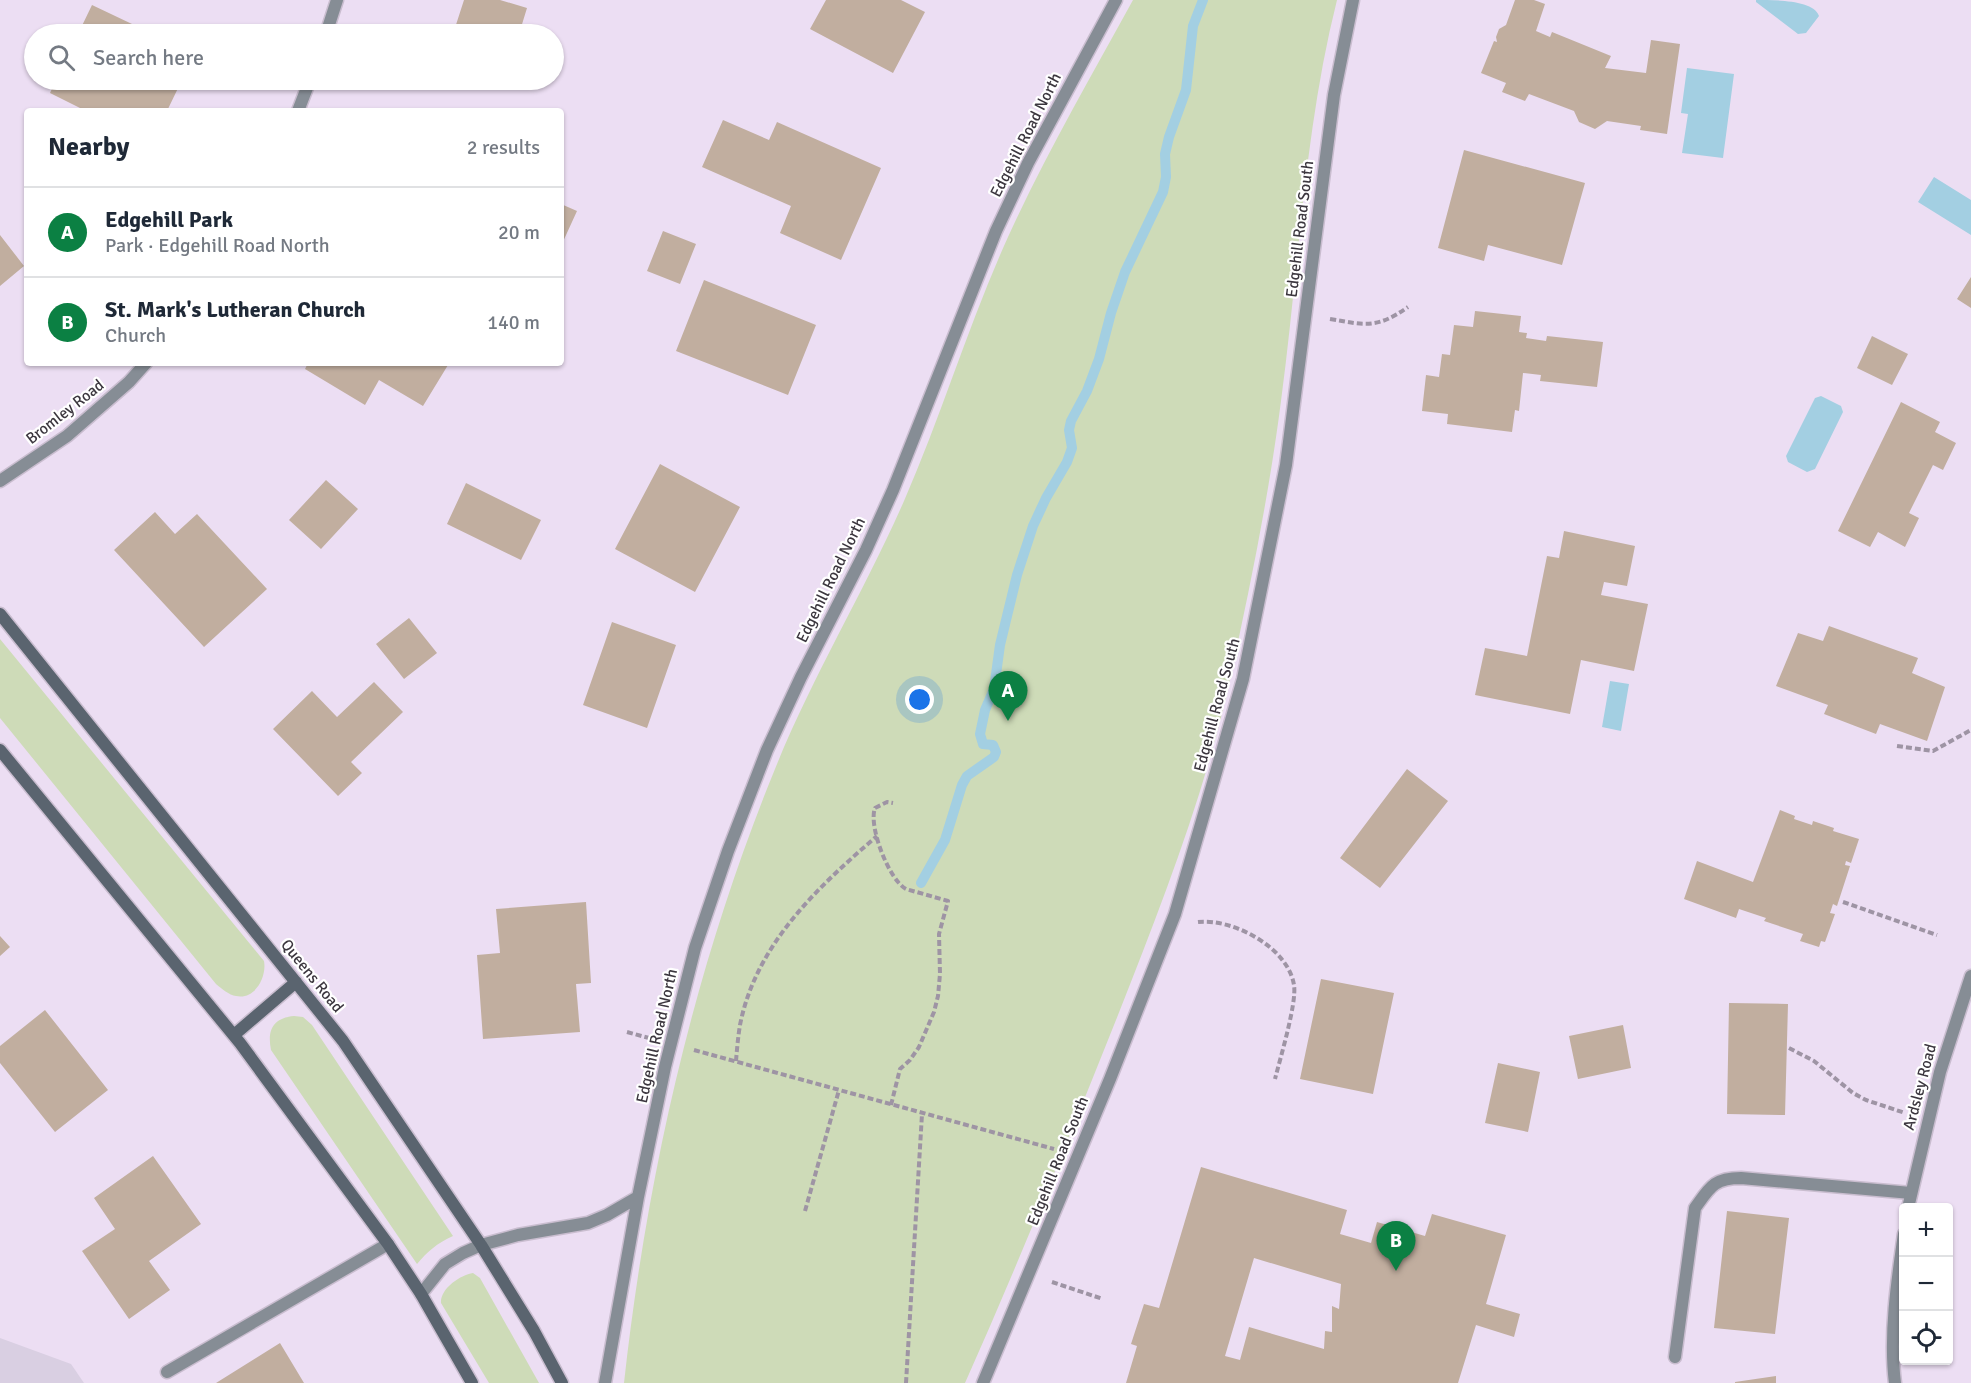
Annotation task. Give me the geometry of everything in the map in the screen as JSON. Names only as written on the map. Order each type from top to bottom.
[{"type":"main road","name":"Queens Road","points":[[0,614],[343,1041],[481,1245],[534,1331],[562,1383]]},
{"type":"main road","points":[[0,750],[234,1035],[332,1165],[421,1294],[472,1383]]},
{"type":"main road","points":[[234,1035],[296,982]]},
{"type":"street","points":[[329,24],[337,0]]},
{"type":"street","name":"Edgehill Road North","points":[[605,1383],[638,1197],[665,1067],[695,948],[746,802],[801,677],[866,550],[888,500],[996,231],[1029,163],[1116,0]]},
{"type":"street","name":"Edgehill Road South","points":[[983,1383],[1110,1079],[1175,914],[1243,679],[1286,465],[1334,94],[1353,0]]},
{"type":"street","points":[[299,108],[306,90]]},
{"type":"street","name":"Bromley Road","points":[[0,481],[67,436],[129,382],[143,366]]},
{"type":"street","name":"Ardsley Road","points":[[1909,1203],[1940,1072],[1971,976]]},
{"type":"street","points":[[1675,1356],[1695,1208],[1709,1188],[1725,1178],[1741,1178],[1911,1193]]},
{"type":"street","points":[[421,1294],[445,1264],[463,1253],[481,1245],[543,1230],[588,1223],[638,1197]]},
{"type":"street","points":[[167,1372],[388,1244]]},
{"type":"street","points":[[1895,1383],[1896,1303],[1901,1257]]},
{"type":"path","points":[[1320,317],[1350,323],[1377,324],[1408,307]]},
{"type":"path","points":[[1898,746],[1933,751],[1971,730]]},
{"type":"path","points":[[891,1105],[900,1069],[919,1047],[934,1012],[940,974],[939,934],[948,901],[901,887],[885,860],[873,820],[875,808],[886,802],[893,803]]},
{"type":"path","points":[[736,1062],[740,1025],[747,1002],[772,947],[803,905],[847,861],[877,836]]},
{"type":"path","points":[[1843,902],[1937,935]]},
{"type":"path","points":[[1190,920],[1219,922],[1246,932],[1276,953],[1291,975],[1295,986],[1293,1002],[1275,1079]]},
{"type":"path","points":[[627,1032],[656,1040]]},
{"type":"path","points":[[1789,1048],[1814,1060],[1866,1101],[1908,1114]]},
{"type":"path","points":[[692,1049],[922,1114],[1064,1151]]},
{"type":"path","points":[[805,1210],[839,1090]]},
{"type":"path","points":[[906,1383],[922,1114]]},
{"type":"path","points":[[1042,1279],[1103,1299]]},
{"type":"shaded area","points":[[0,1338],[71,1364],[84,1383],[0,1383]]},
{"type":"green space","points":[[1133,0],[1337,0],[1317,99],[1303,199],[1281,401],[1258,541],[1220,722],[1195,807],[1166,891],[1062,1154],[965,1383],[624,1383],[646,1226],[678,1071],[698,994],[746,843],[790,735],[904,501],[1008,237],[1052,147]]},
{"type":"green space","points":[[0,639],[264,961],[264,974],[254,991],[243,996],[236,996],[216,984],[0,718]]},
{"type":"green space","points":[[294,1016],[303,1017],[312,1025],[453,1236],[433,1248],[417,1264],[271,1050],[270,1037],[273,1026],[281,1019]]},
{"type":"green space","points":[[473,1273],[480,1278],[539,1383],[489,1383],[441,1303],[447,1288],[462,1277]]},
{"type":"water","points":[[1756,0],[1802,4],[1816,11],[1819,16],[1806,33],[1798,34]]},
{"type":"water","points":[[1687,68],[1734,74],[1723,158],[1682,153],[1688,114],[1681,113]]},
{"type":"water","points":[[1934,177],[1971,200],[1971,235],[1918,202]]},
{"type":"water","points":[[1821,396],[1841,406],[1843,412],[1815,469],[1807,472],[1788,462],[1786,456],[1815,398]]},
{"type":"water","points":[[1610,681],[1629,684],[1621,731],[1602,727]]},
{"type":"building","points":[[464,0],[500,0],[527,8],[522,24],[456,24]]},
{"type":"building","points":[[826,0],[901,0],[925,12],[893,73],[810,29]]},
{"type":"building","points":[[1515,0],[1534,0],[1545,4],[1536,31],[1550,37],[1552,32],[1611,56],[1605,68],[1646,73],[1651,40],[1680,44],[1667,134],[1640,130],[1641,126],[1607,121],[1595,129],[1579,122],[1574,111],[1529,94],[1525,101],[1502,92],[1506,83],[1481,73],[1494,41],[1497,42],[1499,29],[1506,25]]},
{"type":"building","points":[[92,5],[132,24],[83,24]]},
{"type":"building","points":[[51,90],[177,90],[168,108],[80,108],[50,93]]},
{"type":"building","points":[[723,120],[769,140],[777,122],[881,168],[841,260],[780,233],[791,206],[702,167]]},
{"type":"building","points":[[1464,150],[1585,183],[1562,265],[1488,245],[1484,261],[1438,248]]},
{"type":"building","points":[[564,205],[577,211],[564,239]]},
{"type":"building","points":[[663,231],[696,244],[680,284],[647,271]]},
{"type":"building","points":[[0,235],[24,266],[0,286]]},
{"type":"building","points":[[1971,277],[1971,308],[1957,299]]},
{"type":"building","points":[[704,280],[816,325],[788,395],[676,351]]},
{"type":"building","points":[[1475,311],[1521,316],[1519,332],[1527,333],[1526,338],[1546,341],[1547,336],[1603,342],[1597,387],[1540,381],[1541,375],[1523,373],[1519,411],[1515,410],[1512,432],[1447,424],[1448,414],[1422,411],[1426,375],[1439,377],[1442,354],[1450,355],[1454,325],[1473,327]]},
{"type":"building","points":[[1872,336],[1908,354],[1892,385],[1857,368]]},
{"type":"building","points":[[306,366],[447,366],[423,406],[379,380],[365,405],[305,369]]},
{"type":"building","points":[[1901,402],[1940,422],[1935,432],[1956,443],[1943,470],[1933,465],[1909,513],[1919,518],[1905,547],[1878,532],[1870,547],[1838,531]]},
{"type":"building","points":[[660,464],[740,507],[695,592],[615,549]]},
{"type":"building","points":[[326,480],[358,509],[321,549],[289,520]]},
{"type":"building","points":[[466,483],[541,520],[521,560],[447,524]]},
{"type":"building","points":[[155,512],[175,534],[197,514],[267,589],[204,647],[114,550]]},
{"type":"building","points":[[1564,531],[1635,546],[1627,586],[1604,582],[1601,595],[1648,604],[1634,671],[1581,660],[1570,714],[1475,695],[1485,648],[1527,656],[1547,556],[1559,558]]},
{"type":"building","points":[[409,618],[437,653],[404,679],[376,644]]},
{"type":"building","points":[[612,622],[676,645],[647,728],[583,705]]},
{"type":"building","points":[[1829,626],[1918,658],[1912,673],[1945,687],[1927,741],[1880,724],[1876,734],[1824,714],[1828,705],[1776,686],[1798,633],[1823,641]]},
{"type":"building","points":[[374,682],[403,712],[351,762],[362,773],[338,796],[273,729],[312,691],[337,717]]},
{"type":"building","points":[[1407,769],[1448,801],[1380,888],[1340,858]]},
{"type":"building","points":[[1780,810],[1795,816],[1794,819],[1812,825],[1813,821],[1834,828],[1833,831],[1859,839],[1851,863],[1846,861],[1845,865],[1850,866],[1837,906],[1833,904],[1830,913],[1835,914],[1825,942],[1821,941],[1819,947],[1800,941],[1803,934],[1764,921],[1766,918],[1739,909],[1736,918],[1684,899],[1697,861],[1753,882]]},
{"type":"building","points":[[586,902],[591,983],[576,984],[580,1032],[483,1039],[477,955],[500,953],[496,909]]},
{"type":"building","points":[[0,936],[10,947],[0,956]]},
{"type":"building","points":[[1321,979],[1394,993],[1373,1094],[1300,1079]]},
{"type":"building","points":[[1729,1003],[1788,1004],[1785,1115],[1727,1114]]},
{"type":"building","points":[[45,1010],[108,1090],[55,1132],[0,1063],[0,1046]]},
{"type":"building","points":[[1623,1025],[1631,1068],[1578,1079],[1569,1036]]},
{"type":"building","points":[[1498,1063],[1540,1072],[1528,1132],[1485,1123]]},
{"type":"building","points":[[153,1156],[201,1224],[149,1261],[170,1290],[129,1319],[82,1251],[115,1229],[94,1198]]},
{"type":"building","points":[[1201,1167],[1347,1210],[1340,1234],[1371,1243],[1377,1222],[1425,1236],[1432,1214],[1506,1235],[1486,1304],[1520,1314],[1514,1337],[1476,1325],[1458,1383],[1126,1383],[1137,1346],[1131,1344],[1144,1304],[1159,1308]],"holes":[[[1254,1258],[1341,1284],[1339,1309],[1332,1306],[1332,1332],[1325,1331],[1324,1349],[1249,1327],[1240,1360],[1225,1356]]]},
{"type":"building","points":[[1727,1211],[1789,1218],[1775,1334],[1714,1328]]},
{"type":"building","points":[[280,1343],[304,1383],[216,1383]]},
{"type":"building","points":[[1776,1376],[1776,1383],[1735,1383],[1735,1382]]},
{"type":"waterway","points":[[921,883],[945,840],[962,785],[967,776],[994,757],[996,752],[993,745],[983,744],[980,734],[985,710],[994,689],[1000,645],[1017,575],[1033,526],[1072,448],[1069,430],[1071,421],[1087,391],[1099,359],[1125,272],[1163,192],[1166,177],[1165,154],[1186,90],[1193,26],[1203,0]]},
{"type":"place","name":"Edgehill Park","points":[[1008,721]]},
{"type":"place","name":"St. Mark's Lutheran Church","points":[[1396,1271]]}]
